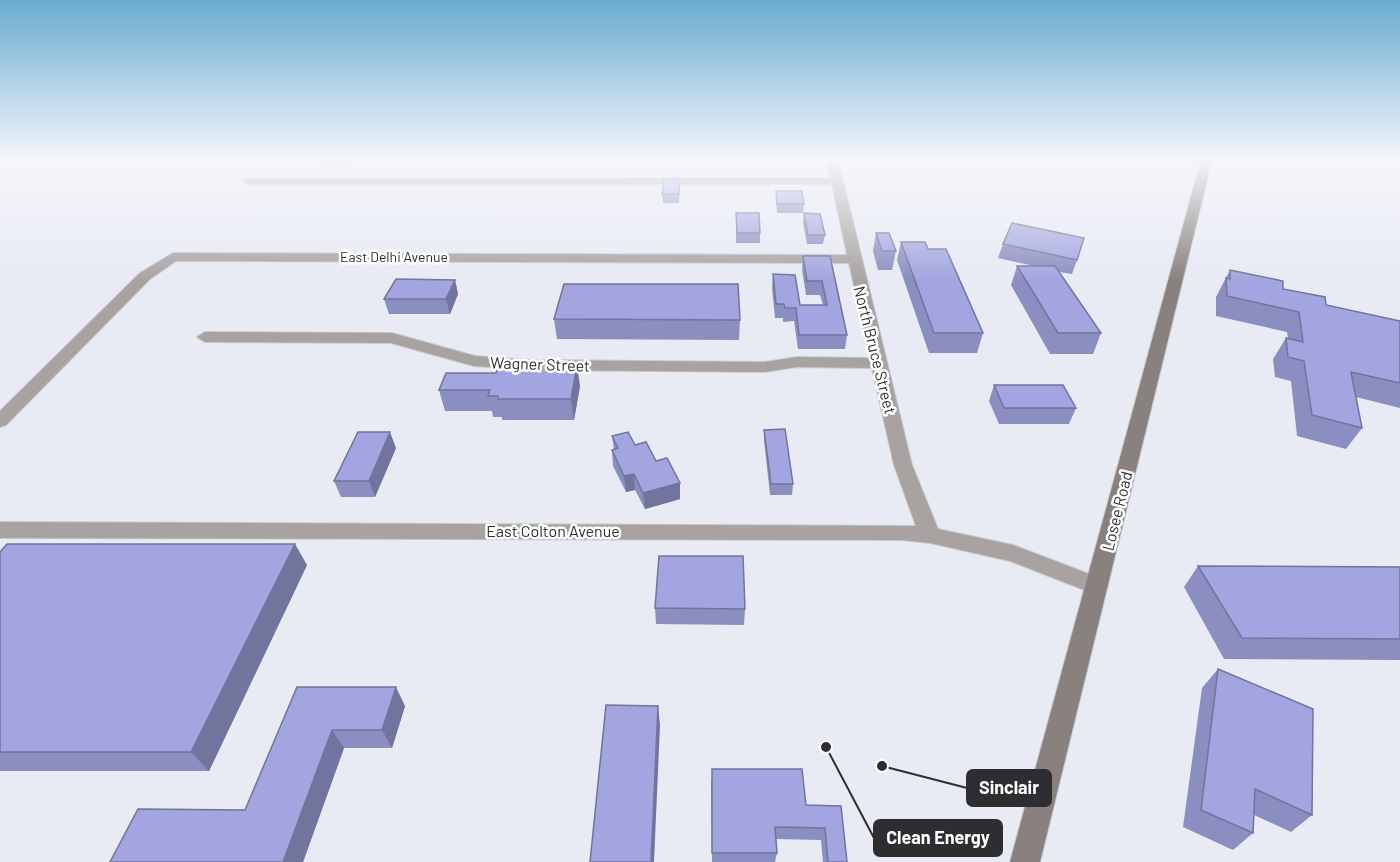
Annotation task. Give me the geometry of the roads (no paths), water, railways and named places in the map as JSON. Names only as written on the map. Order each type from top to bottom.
[{"type":"main road","name":"Losee Road","points":[[1025,862],[1197,200]]},
{"type":"street","name":"North Bruce Street","points":[[841,200],[903,465],[930,535]]},
{"type":"street","name":"East Delhi Avenue","points":[[0,421],[145,276],[173,257],[854,259]]},
{"type":"street","name":"Wagner Street","points":[[205,337],[392,338],[474,361],[529,365],[765,367],[797,362],[878,363]]},
{"type":"street","name":"East Colton Avenue","points":[[0,530],[878,532],[930,535],[1013,553],[1097,586]]},
{"type":"place","name":"Clean Energy","points":[[826,747]]},
{"type":"place","name":"Sinclair","points":[[882,766]]}]
